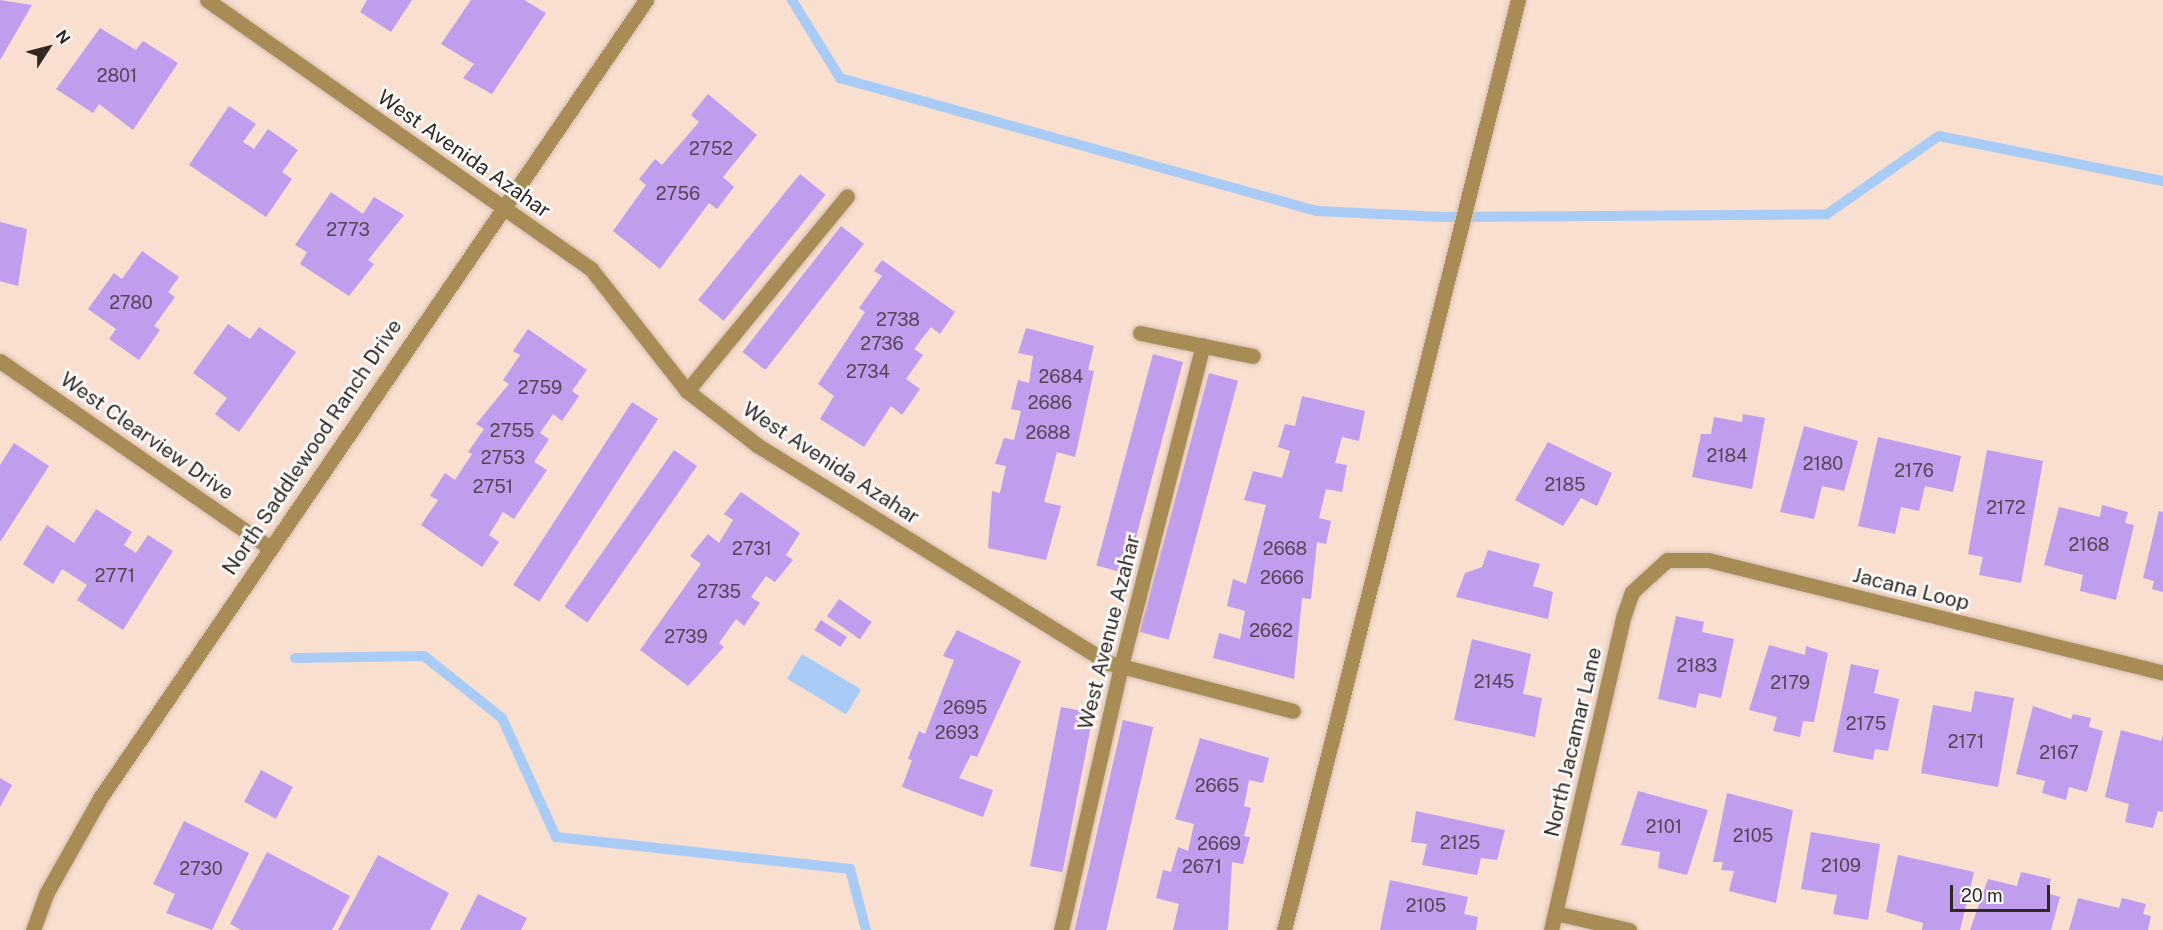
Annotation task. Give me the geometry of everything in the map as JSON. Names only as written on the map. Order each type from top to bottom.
[{"type":"street","name":"West Avenida Azahar","points":[[207,0],[591,269],[687,391],[757,445],[1120,666],[1293,711]]},
{"type":"street","name":"North Saddlewood Ranch Drive","points":[[33,930],[46,894],[100,798],[502,206],[646,0]]},
{"type":"street","points":[[1284,930],[1518,0]]},
{"type":"street","points":[[687,391],[847,196]]},
{"type":"street","points":[[1140,333],[1253,356]]},
{"type":"street","name":"West Avenue Azahar","points":[[1061,930],[1120,666],[1203,345]]},
{"type":"street","name":"West Clearview Drive","points":[[0,361],[269,547]]},
{"type":"street","name":"Jacana Loop","points":[[1651,571],[1667,560],[1708,560],[2163,673]]},
{"type":"street","name":"North Jacamar Lane","points":[[1551,930],[1624,615],[1632,592],[1651,571]]},
{"type":"street","points":[[1555,912],[1629,930]]},
{"type":"water","points":[[802,654],[861,690],[846,714],[787,679]]},
{"type":"building","points":[[0,0],[32,5],[0,60]]},
{"type":"building","points":[[367,0],[412,0],[391,32],[360,12]]},
{"type":"building","points":[[471,0],[524,0],[546,13],[492,94],[463,78],[474,64],[441,44]]},
{"type":"building","points":[[100,28],[136,50],[143,41],[178,63],[133,130],[99,104],[93,113],[56,89]]},
{"type":"building","points":[[708,94],[757,135],[723,177],[734,187],[717,209],[709,203],[660,269],[613,231],[646,185],[639,179],[655,159],[662,165],[699,122],[691,115]]},
{"type":"building","points":[[229,106],[256,124],[243,142],[254,149],[268,129],[298,150],[282,172],[292,179],[266,217],[189,165]]},
{"type":"building","points":[[800,174],[826,195],[724,321],[698,300]]},
{"type":"building","points":[[331,192],[363,214],[374,197],[404,215],[368,260],[374,264],[349,296],[300,264],[307,252],[295,245]]},
{"type":"building","points":[[0,222],[27,229],[18,286],[0,281]]},
{"type":"building","points":[[841,226],[864,244],[765,370],[742,352]]},
{"type":"building","points":[[142,251],[179,277],[168,292],[175,297],[154,326],[160,330],[139,360],[109,339],[116,329],[88,309],[114,273],[122,279]]},
{"type":"building","points":[[882,260],[955,312],[940,334],[931,327],[914,349],[923,355],[906,379],[920,389],[902,415],[891,406],[864,447],[820,419],[834,396],[818,384],[865,312],[859,308],[882,276],[874,271]]},
{"type":"building","points":[[228,324],[250,339],[259,327],[296,352],[239,432],[215,414],[227,398],[193,373]]},
{"type":"building","points":[[1026,328],[1094,346],[1088,370],[1094,371],[1075,457],[1057,452],[1044,502],[1061,506],[1046,560],[988,548],[992,491],[1000,493],[1006,466],[995,464],[1004,438],[1014,440],[1021,411],[1011,409],[1018,380],[1029,383],[1033,356],[1018,353]]},
{"type":"building","points":[[528,329],[587,370],[572,391],[579,396],[562,421],[553,414],[540,433],[549,439],[534,462],[547,470],[514,519],[503,512],[489,535],[499,542],[482,567],[421,525],[438,500],[430,496],[445,473],[455,480],[472,454],[468,452],[484,429],[476,424],[509,384],[503,380],[520,355],[513,351]]},
{"type":"building","points":[[1153,354],[1183,362],[1126,574],[1096,566]]},
{"type":"building","points":[[1209,373],[1238,381],[1169,640],[1140,632]]},
{"type":"building","points":[[1302,396],[1365,411],[1359,441],[1342,437],[1335,463],[1347,465],[1342,492],[1326,489],[1319,518],[1331,521],[1326,544],[1317,542],[1311,599],[1302,598],[1294,679],[1213,658],[1219,633],[1240,639],[1245,611],[1227,606],[1233,579],[1246,584],[1266,505],[1244,500],[1253,471],[1282,478],[1290,451],[1278,447],[1285,424],[1295,426]]},
{"type":"building","points":[[632,402],[658,419],[539,602],[513,585]]},
{"type":"building","points":[[1743,414],[1765,418],[1752,489],[1692,477],[1701,434],[1711,434],[1714,417],[1742,422]]},
{"type":"building","points":[[1804,426],[1858,441],[1844,491],[1822,486],[1814,519],[1780,512]]},
{"type":"building","points":[[1878,437],[1961,456],[1953,492],[1925,486],[1919,511],[1901,507],[1895,534],[1858,526]]},
{"type":"building","points":[[1548,442],[1612,473],[1597,506],[1581,498],[1563,526],[1515,500]]},
{"type":"building","points":[[14,443],[49,466],[0,542],[0,465]]},
{"type":"building","points":[[674,450],[697,466],[587,623],[564,606]]},
{"type":"building","points":[[1987,450],[2043,461],[2021,583],[1979,575],[1983,557],[1968,554]]},
{"type":"building","points":[[741,492],[800,533],[786,555],[793,560],[775,582],[766,576],[751,597],[760,603],[744,626],[736,619],[719,643],[724,647],[688,686],[640,650],[701,564],[690,556],[708,534],[719,543],[733,520],[724,514]]},
{"type":"building","points":[[2102,505],[2128,512],[2125,523],[2134,525],[2116,600],[2080,591],[2083,575],[2044,565],[2059,507],[2100,517]]},
{"type":"building","points":[[96,509],[132,532],[124,545],[136,553],[148,535],[173,551],[123,630],[77,600],[87,585],[62,569],[53,584],[23,564],[47,525],[74,543]]},
{"type":"building","points":[[2159,511],[2163,512],[2163,592],[2152,589],[2154,581],[2143,578]]},
{"type":"building","points":[[1488,550],[1540,564],[1533,586],[1553,592],[1548,619],[1456,597],[1465,573],[1482,567]]},
{"type":"building","points":[[839,599],[872,622],[860,639],[827,616]]},
{"type":"building","points":[[1676,616],[1704,622],[1702,632],[1734,639],[1721,698],[1699,693],[1696,708],[1658,699]]},
{"type":"building","points":[[821,620],[847,637],[840,647],[814,630]]},
{"type":"building","points":[[957,630],[1021,661],[977,757],[971,755],[959,778],[993,790],[983,817],[902,787],[912,760],[908,759],[919,731],[925,734],[954,660],[943,656]]},
{"type":"building","points":[[1472,639],[1531,654],[1523,694],[1542,698],[1535,737],[1454,720]]},
{"type":"building","points":[[1769,645],[1805,655],[1806,646],[1828,653],[1814,722],[1803,721],[1800,737],[1773,731],[1777,717],[1749,710]]},
{"type":"building","points":[[1851,664],[1879,670],[1874,693],[1899,699],[1888,751],[1875,749],[1873,760],[1833,752]]},
{"type":"building","points":[[1975,691],[2014,698],[1998,787],[1921,773],[1933,705],[1971,712]]},
{"type":"building","points":[[2033,706],[2071,719],[2073,714],[2091,718],[2089,727],[2103,731],[2087,792],[2069,787],[2066,800],[2042,793],[2045,781],[2016,774]]},
{"type":"building","points":[[1061,707],[1093,713],[1062,872],[1030,866]]},
{"type":"building","points":[[1123,720],[1153,727],[1106,930],[1075,930]]},
{"type":"building","points":[[2121,730],[2161,741],[2163,735],[2163,812],[2158,811],[2153,828],[2125,822],[2129,804],[2105,797]]},
{"type":"building","points":[[1200,738],[1269,758],[1263,783],[1249,780],[1244,806],[1251,808],[1244,836],[1250,837],[1243,864],[1232,862],[1228,930],[1173,930],[1179,904],[1156,898],[1163,870],[1171,872],[1178,847],[1188,851],[1194,824],[1175,819]]},
{"type":"building","points":[[261,770],[293,787],[276,819],[244,802]]},
{"type":"building","points":[[0,778],[12,785],[0,807]]},
{"type":"building","points":[[1638,791],[1708,810],[1687,875],[1658,868],[1660,852],[1621,845]]},
{"type":"building","points":[[1727,793],[1793,810],[1776,903],[1729,891],[1734,871],[1721,870],[1723,862],[1713,862]]},
{"type":"building","points":[[1416,811],[1505,830],[1497,860],[1481,858],[1477,875],[1422,865],[1427,844],[1411,842]]},
{"type":"building","points":[[184,821],[249,853],[212,930],[166,913],[175,894],[153,884]]},
{"type":"building","points":[[1811,832],[1880,844],[1868,920],[1833,914],[1837,895],[1801,889]]},
{"type":"building","points":[[267,852],[350,896],[332,930],[241,930],[230,924]]},
{"type":"building","points":[[378,855],[449,893],[430,930],[338,930]]},
{"type":"building","points":[[1898,855],[1974,872],[1960,930],[1922,930],[1923,923],[1886,912]]},
{"type":"building","points":[[2021,872],[2051,879],[2047,893],[2060,897],[2051,930],[1970,930],[1988,879],[2017,886]]},
{"type":"building","points":[[1390,880],[1468,897],[1464,914],[1478,917],[1476,930],[1380,930]]},
{"type":"building","points":[[478,894],[527,918],[521,930],[460,930]]},
{"type":"building","points":[[2078,898],[2119,908],[2122,898],[2146,904],[2143,914],[2151,916],[2148,930],[2069,930]]},
{"type":"waterway","points":[[792,0],[840,78],[1317,211],[1443,217],[1827,214],[1939,136],[2163,181]]},
{"type":"waterway","points":[[295,658],[424,656],[502,718],[556,837],[850,869],[866,930]]}]
